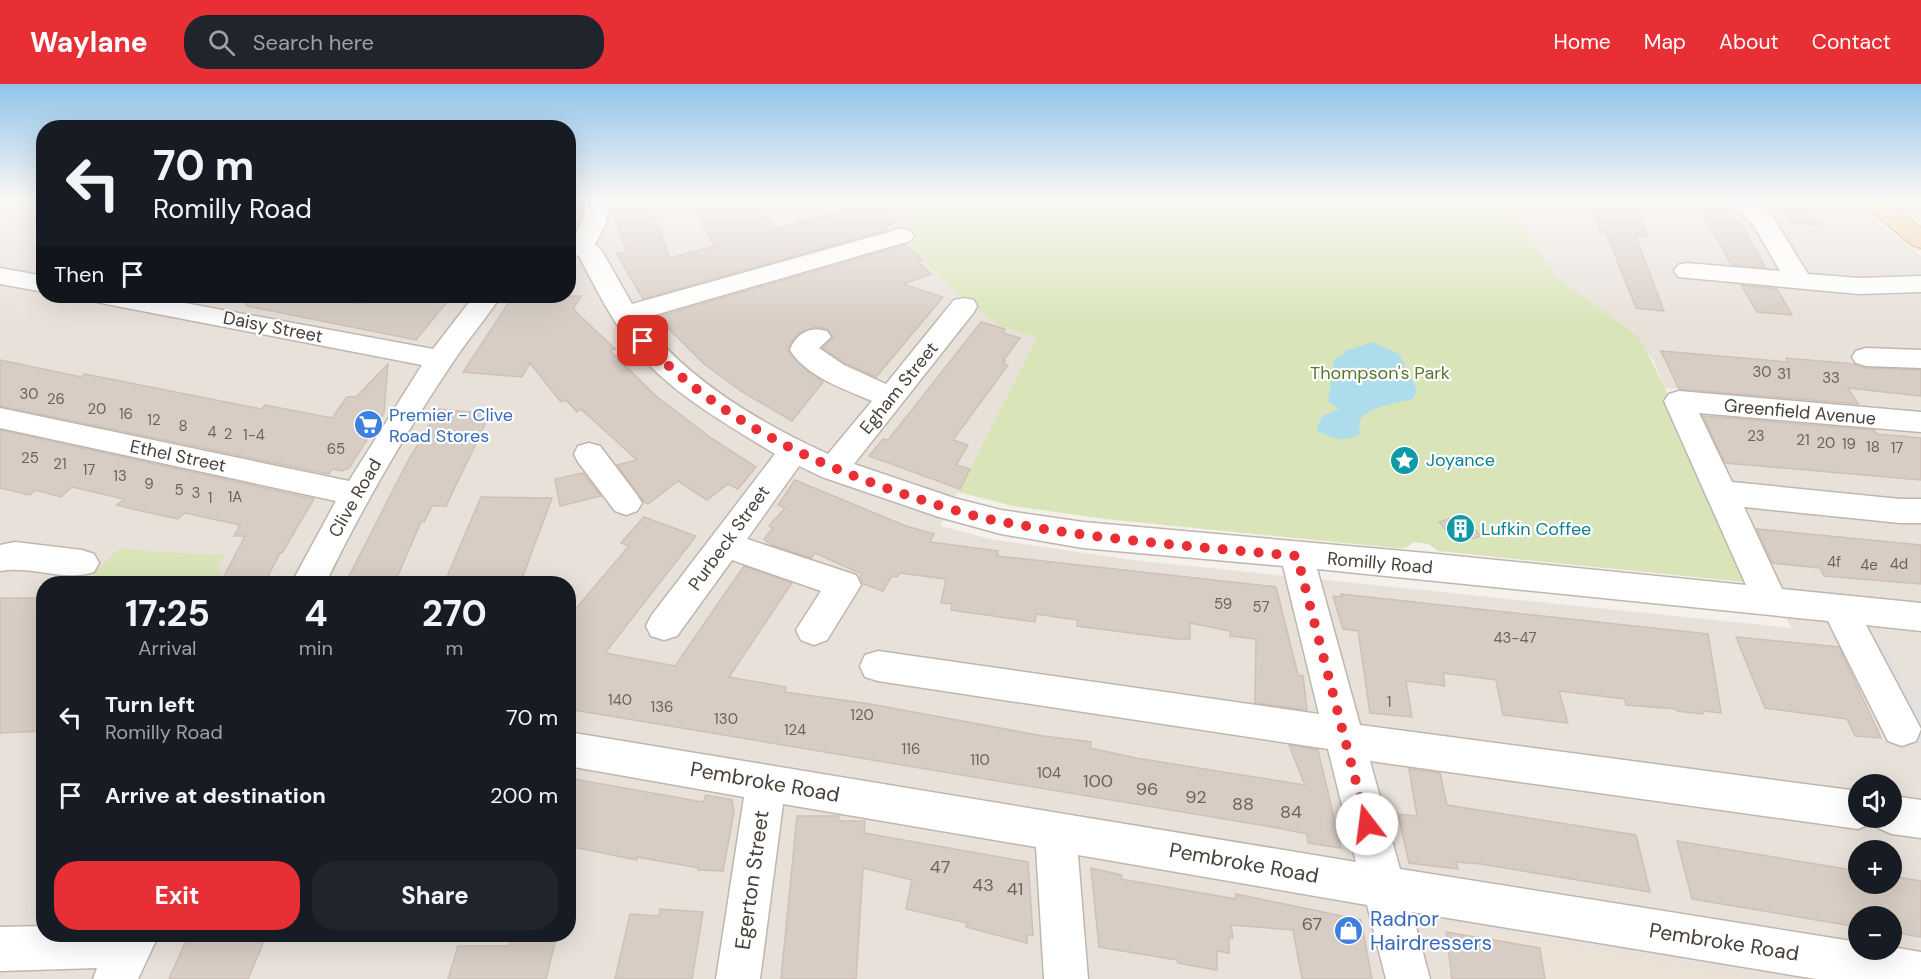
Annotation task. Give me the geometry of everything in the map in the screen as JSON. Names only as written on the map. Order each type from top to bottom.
[{"type":"street","points":[[624,315],[884,241]]},
{"type":"street","points":[[1775,241],[1800,281]]},
{"type":"street","name":"Romilly Road","points":[[576,245],[589,251],[624,315],[643,341],[668,367],[717,405],[794,451],[833,469],[951,509],[1001,522],[1083,535],[1921,617]]},
{"type":"street","points":[[1687,271],[1859,286],[1921,284]]},
{"type":"street","points":[[0,276],[36,278]]},
{"type":"street","name":"Daisy Street","points":[[178,303],[440,359]]},
{"type":"street","name":"Clive Road","points":[[312,576],[356,494],[440,359],[483,303]]},
{"type":"street","name":"Egham Street","points":[[833,469],[964,306]]},
{"type":"street","points":[[818,338],[806,344],[804,350],[812,358],[892,398]]},
{"type":"street","points":[[1866,357],[1921,359]]},
{"type":"street","name":"Greenfield Avenue","points":[[1720,494],[1679,401],[1921,422]]},
{"type":"street","name":"Ethel Street","points":[[0,418],[356,494]]},
{"type":"street","name":"Purbeck Street","points":[[664,626],[794,451]]},
{"type":"street","points":[[589,454],[626,503]]},
{"type":"street","points":[[1720,494],[1921,511]]},
{"type":"street","points":[[1720,494],[1771,602]]},
{"type":"street","points":[[725,544],[844,585],[814,630]]},
{"type":"street","points":[[0,558],[15,555],[82,563]]},
{"type":"street","points":[[1297,556],[1408,979]]},
{"type":"street","points":[[1839,608],[1902,729]]},
{"type":"street","points":[[878,666],[1344,737],[1848,809]]},
{"type":"street","name":"Pembroke Road","points":[[576,750],[1384,887],[1921,974]]},
{"type":"street","name":"Egerton Street","points":[[738,979],[766,782]]},
{"type":"street","points":[[1902,816],[1921,819]]},
{"type":"street","points":[[1056,832],[1066,979]]},
{"type":"street","points":[[0,949],[128,953]]},
{"type":"shaded area","points":[[0,241],[36,241],[36,303],[576,303],[576,241],[913,241],[999,326],[1038,336],[940,526],[990,539],[1132,560],[1791,628],[1679,389],[1665,388],[1653,360],[1635,334],[1557,277],[1533,241],[1902,241],[1921,256],[1921,979],[0,979]]},
{"type":"shaded area","points":[[610,241],[672,241],[614,254]]},
{"type":"shaded area","points":[[1838,639],[1885,643],[1901,677],[1921,689],[1921,746],[1891,742]]},
{"type":"shaded area","points":[[1444,926],[1536,940],[1749,979],[1449,979]]},
{"type":"green space","name":"Thompson's Park","points":[[912,241],[1533,241],[1557,277],[1635,334],[1642,342],[1754,583],[1438,551],[1429,544],[1413,542],[1406,548],[1396,548],[1105,519],[1013,506],[958,492],[1037,337],[999,326],[961,296],[911,249]]},
{"type":"green space","points":[[120,548],[224,555],[215,571],[223,571],[220,576],[93,576]]},
{"type":"water","points":[[1373,342],[1399,354],[1417,390],[1413,399],[1368,412],[1360,420],[1360,434],[1353,437],[1338,439],[1317,431],[1322,417],[1339,409],[1328,401],[1334,359],[1342,356],[1345,351]]},
{"type":"building","points":[[623,241],[664,241],[670,258],[714,246],[711,241],[849,241],[643,299],[617,254],[627,252]]},
{"type":"building","points":[[1609,241],[1637,241],[1664,311],[1636,308]]},
{"type":"building","points":[[1718,241],[1750,241],[1766,268],[1731,264]]},
{"type":"building","points":[[905,245],[922,260],[918,261],[931,274],[903,284],[943,297],[876,377],[845,363],[823,348],[833,337],[827,329],[815,327],[799,333],[788,351],[805,369],[823,382],[792,421],[741,391],[704,364],[657,317]]},
{"type":"building","points":[[1741,285],[1777,289],[1792,315],[1757,312]]},
{"type":"building","points":[[576,296],[581,296],[573,309],[615,349],[610,351],[656,396],[711,438],[756,467],[738,489],[728,484],[707,500],[678,481],[648,504],[644,502],[617,465],[637,460],[581,409],[577,412],[566,400],[561,402],[530,363],[522,377],[463,372],[508,303],[576,303]]},
{"type":"building","points":[[246,303],[446,303],[416,340],[246,306]]},
{"type":"building","points":[[981,322],[1005,329],[1003,333],[1020,338],[1003,361],[1005,361],[1003,364],[1008,365],[953,440],[968,445],[956,465],[970,469],[960,489],[869,456],[883,439],[888,440]]},
{"type":"building","points":[[1661,351],[1788,362],[1786,358],[1854,364],[1866,368],[1921,370],[1921,396],[1848,388],[1858,404],[1679,389]]},
{"type":"building","points":[[0,360],[81,377],[85,374],[261,409],[265,405],[332,418],[347,397],[356,397],[388,364],[384,413],[349,468],[342,471],[332,469],[329,474],[0,406]]},
{"type":"building","points":[[439,409],[490,414],[446,506],[432,506],[424,522],[421,522],[397,576],[349,576],[409,459]]},
{"type":"building","points":[[1703,416],[1874,430],[1877,434],[1921,438],[1921,480],[1725,463]]},
{"type":"building","points":[[0,430],[314,499],[268,576],[224,576],[245,536],[234,536],[240,525],[185,513],[178,519],[137,510],[117,505],[124,499],[72,487],[61,497],[35,490],[30,495],[0,488]]},
{"type":"building","points":[[583,473],[601,496],[560,506],[555,479]]},
{"type":"building","points":[[795,480],[906,526],[934,534],[930,542],[998,551],[997,556],[1276,587],[1298,675],[1303,676],[1307,710],[1255,703],[1256,639],[1230,636],[1230,631],[1190,623],[1190,639],[1177,639],[1077,626],[1078,620],[1036,614],[1035,622],[951,610],[952,604],[941,603],[946,579],[900,573],[897,577],[892,576],[883,591],[863,584],[860,577],[862,574],[815,553],[811,558],[772,545],[764,539],[773,528],[769,526],[785,508],[778,505]]},
{"type":"building","points":[[481,497],[552,498],[523,576],[447,576]]},
{"type":"building","name":"Lufkin Coffee","points":[[1462,515],[1481,536],[1457,543],[1439,522]]},
{"type":"building","points":[[644,517],[696,536],[605,653],[675,666],[744,566],[792,583],[729,677],[786,687],[785,692],[870,704],[1043,736],[1091,742],[1090,748],[1136,758],[1305,785],[1289,745],[1318,750],[1341,848],[1308,843],[1307,834],[1278,828],[576,710],[576,609],[629,546],[621,543]]},
{"type":"building","points":[[1757,529],[1921,545],[1921,584],[1824,576],[1820,568],[1772,563]]},
{"type":"building","points":[[1341,594],[1708,634],[1721,713],[1703,711],[1703,714],[1677,711],[1677,709],[1626,705],[1625,699],[1559,691],[1568,723],[1503,715],[1496,680],[1443,673],[1445,686],[1406,681],[1412,717],[1370,713],[1358,631],[1343,629],[1333,596],[1342,597]]},
{"type":"building","points":[[0,598],[36,598],[36,731],[0,733]]},
{"type":"building","points":[[1736,637],[1839,647],[1881,738],[1855,736],[1847,719],[1765,708]]},
{"type":"building","points":[[1409,769],[1440,773],[1447,805],[1636,835],[1650,892],[1481,864],[1456,862],[1458,869],[1409,863],[1398,814],[1417,816]]},
{"type":"building","points":[[576,779],[703,802],[706,795],[732,800],[734,812],[723,871],[698,870],[699,868],[637,857],[637,860],[576,848]]},
{"type":"building","points":[[797,816],[839,816],[838,821],[865,821],[864,833],[1028,862],[1033,935],[1027,935],[1027,943],[966,927],[967,923],[906,909],[912,880],[863,868],[856,979],[781,979]]},
{"type":"building","points":[[1677,841],[1848,869],[1848,894],[1902,894],[1902,878],[1921,881],[1921,937],[1902,934],[1902,906],[1848,906],[1848,925],[1692,899]]},
{"type":"building","points":[[1091,868],[1122,875],[1121,879],[1236,899],[1236,894],[1361,920],[1372,979],[1302,979],[1293,930],[1231,925],[1233,938],[1229,938],[1229,953],[1217,951],[1217,970],[1178,963],[1177,960],[1099,947]]},
{"type":"building","points":[[660,909],[703,912],[692,979],[615,979],[630,914],[659,916]]},
{"type":"building","points":[[1446,932],[1540,948],[1545,979],[1452,979]]},
{"type":"building","points":[[185,942],[264,942],[248,979],[169,979]]},
{"type":"building","points":[[510,942],[555,942],[546,979],[448,979],[458,946],[509,946]]},
{"type":"place","name":"Premier - Clive Road Stores","points":[[368,425]]},
{"type":"place","name":"Joyance","points":[[1405,460]]},
{"type":"place","name":"Lufkin Coffee","points":[[1460,529]]},
{"type":"place","name":"Radnor Hairdressers","points":[[1349,931]]},
{"type":"route","points":[[643,341],[668,367],[717,405],[745,423],[794,451],[833,469],[884,488],[1001,522],[1083,535],[1297,556],[1367,824]]}]
